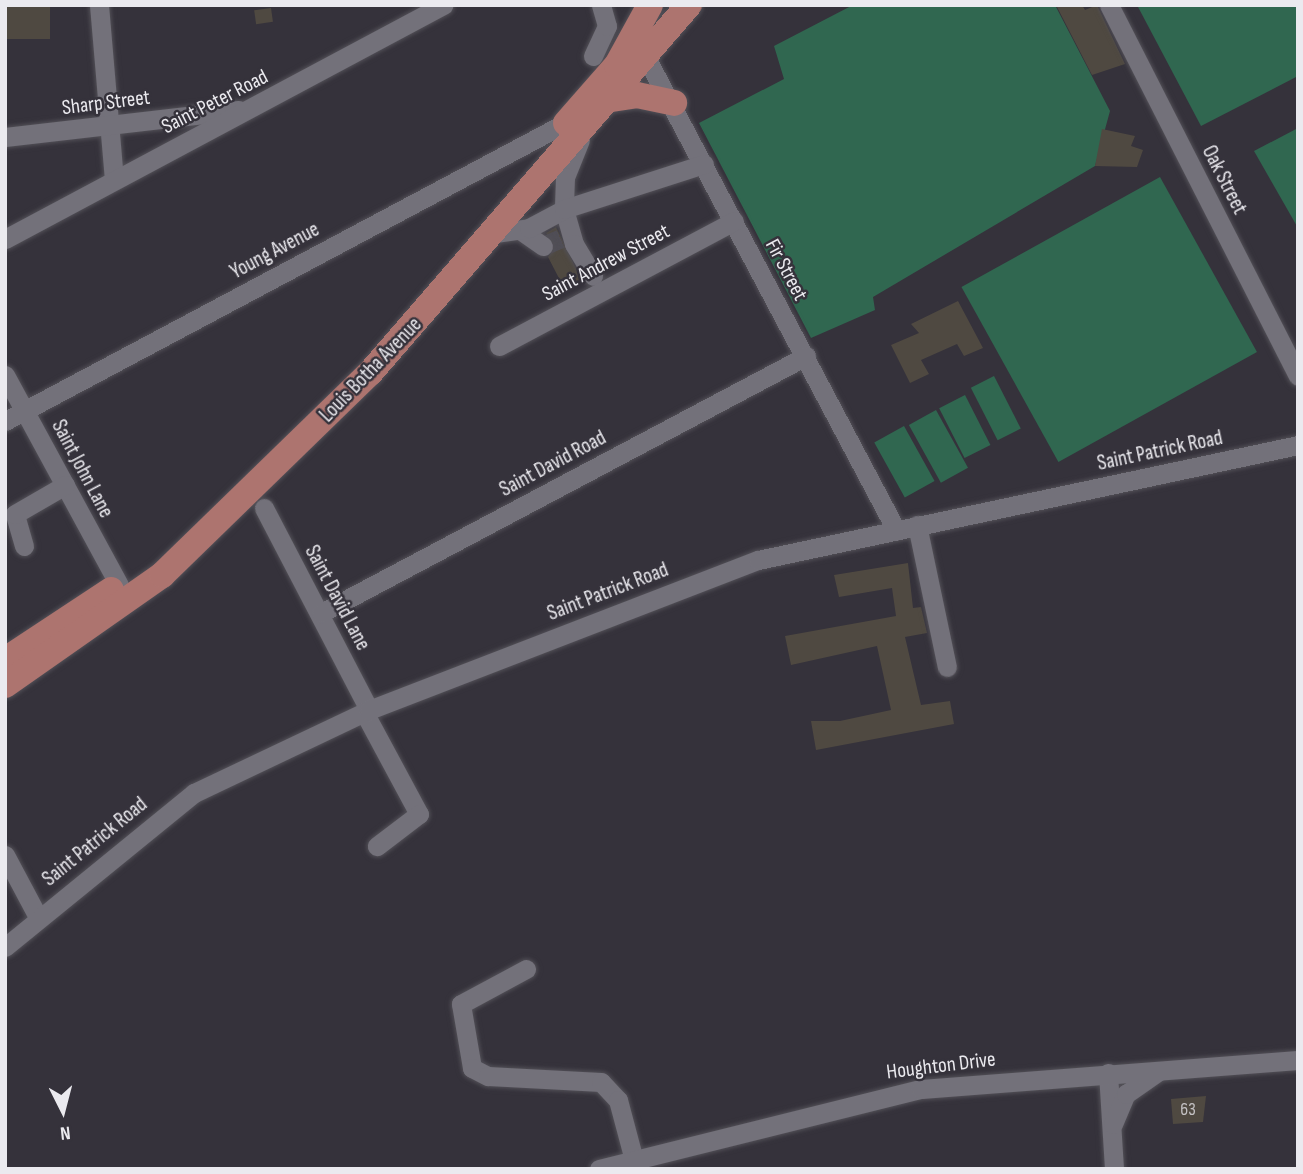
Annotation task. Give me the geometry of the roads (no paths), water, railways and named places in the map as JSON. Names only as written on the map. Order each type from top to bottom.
[{"type":"main road","name":"Louis Botha Avenue","points":[[5,685],[190,551],[370,373],[507,232],[617,65],[650,5]]},
{"type":"main road","name":"Louis Botha Avenue","points":[[5,660],[119,585],[179,537],[360,361],[579,122],[612,99],[689,5]]},
{"type":"main road","points":[[612,99],[637,95],[674,103]]},
{"type":"street","points":[[99,5],[114,179]]},
{"type":"street","name":"Saint Peter Road","points":[[5,239],[444,5]]},
{"type":"street","points":[[593,55],[607,26],[601,5]]},
{"type":"street","name":"Fir Street","points":[[635,5],[637,32],[645,62],[674,103],[896,530]]},
{"type":"street","name":"Oak Street","points":[[1109,5],[1298,376]]},
{"type":"street","name":"Sharp Street","points":[[5,137],[253,108]]},
{"type":"street","points":[[579,122],[567,168],[564,209],[567,235],[593,276]]},
{"type":"street","name":"Young Avenue","points":[[5,421],[579,122]]},
{"type":"street","points":[[507,232],[564,209],[704,164]]},
{"type":"street","name":"Saint Andrew Street","points":[[499,346],[734,221]]},
{"type":"street","points":[[507,232],[543,246]]},
{"type":"street","name":"Saint David Road","points":[[321,613],[806,356]]},
{"type":"street","name":"Saint John Lane","points":[[5,375],[119,585]]},
{"type":"street","name":"Saint Patrick Road","points":[[5,947],[38,917],[194,793],[366,711],[733,568],[917,525],[1298,445]]},
{"type":"street","points":[[24,546],[15,514],[65,485]]},
{"type":"street","name":"Saint David Lane","points":[[264,509],[321,613],[366,711],[419,814],[377,846]]},
{"type":"street","points":[[917,525],[947,667]]},
{"type":"street","points":[[5,855],[38,917]]},
{"type":"street","points":[[526,969],[461,1004],[472,1068],[488,1076],[601,1082],[618,1100],[634,1160]]},
{"type":"street","name":"Houghton Drive","points":[[599,1169],[883,1096],[1108,1073],[1298,1060]]},
{"type":"street","points":[[1111,1132],[1126,1094],[1162,1070]]},
{"type":"street","points":[[1108,1073],[1114,1169]]},
{"type":"tunnel","points":[[543,246],[564,237]]}]
